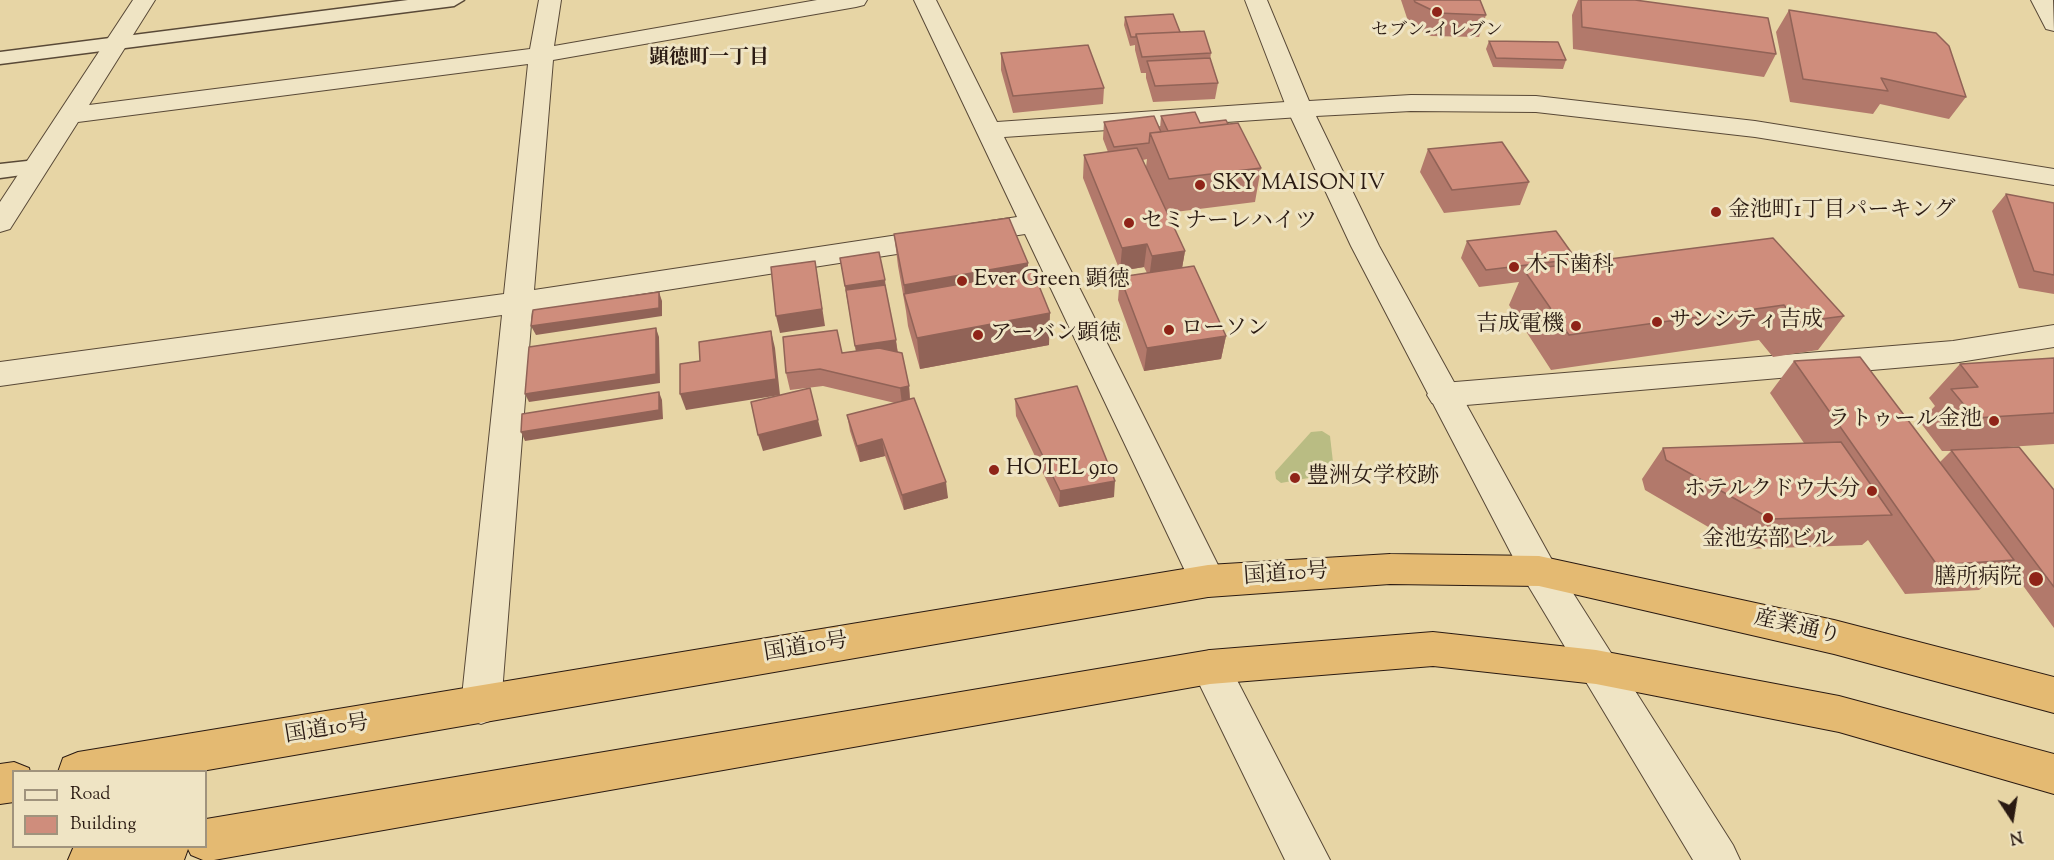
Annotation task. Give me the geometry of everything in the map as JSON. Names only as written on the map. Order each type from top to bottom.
[{"type":"highway","name":"国道10号","points":[[84,770],[481,706],[1208,581],[1390,569],[1539,571]]},
{"type":"highway","name":"産業通り","points":[[1539,571],[1834,638],[2054,695]]},
{"type":"highway","points":[[207,840],[1210,667],[1433,649],[1596,667],[1839,714],[2054,774]]},
{"type":"highway","points":[[90,860],[157,848]]},
{"type":"street","points":[[0,223],[144,0]]},
{"type":"street","points":[[481,706],[541,55],[550,0]]},
{"type":"street","points":[[70,115],[541,55],[856,0]]},
{"type":"street","points":[[925,0],[1208,581]]},
{"type":"street","points":[[1256,0],[1300,110],[1365,246],[1443,395],[1539,571],[1596,667],[1718,860]]},
{"type":"street","points":[[2042,0],[2054,24]]},
{"type":"street","points":[[988,130],[1411,103],[1536,104],[1755,129],[2054,177]]},
{"type":"street","points":[[0,374],[518,303],[1034,223]]},
{"type":"street","points":[[1443,395],[1953,352],[2054,336]]},
{"type":"street","points":[[1210,667],[1308,860]]},
{"type":"lane","points":[[0,58],[454,0]]},
{"type":"lane","points":[[0,171],[36,167]]},
{"type":"green space","points":[[1322,431],[1330,436],[1334,471],[1330,474],[1281,483],[1276,479],[1275,472],[1311,432]]},
{"type":"building","points":[[1414,0],[1480,0],[1486,15],[1438,13]]},
{"type":"building","points":[[1581,0],[1635,0],[1768,18],[1776,54],[1582,27]]},
{"type":"building","points":[[1789,10],[1936,33],[1949,46],[1966,97],[1881,78],[1888,91],[1803,79]]},
{"type":"building","points":[[1173,14],[1180,32],[1136,34],[1136,37],[1131,37],[1125,17]]},
{"type":"building","points":[[1204,31],[1211,53],[1142,57],[1136,34]]},
{"type":"building","points":[[1489,41],[1558,42],[1566,60],[1496,58]]},
{"type":"building","points":[[1088,45],[1104,88],[1013,96],[1001,53]]},
{"type":"building","points":[[1210,58],[1218,83],[1155,86],[1147,61]]},
{"type":"building","points":[[1195,112],[1200,123],[1226,120],[1228,124],[1168,131],[1161,116]]},
{"type":"building","points":[[1154,116],[1161,132],[1150,133],[1149,143],[1114,147],[1104,122]]},
{"type":"building","points":[[1238,123],[1261,168],[1169,179],[1150,133]]},
{"type":"building","points":[[1502,142],[1529,182],[1452,190],[1428,149]]},
{"type":"building","name":"セミナーレハイツ","points":[[1137,148],[1185,251],[1152,256],[1147,244],[1122,248],[1084,155]]},
{"type":"building","points":[[2006,194],[2054,203],[2054,275],[2034,271]]},
{"type":"building","points":[[1009,218],[1028,263],[904,285],[894,234]]},
{"type":"building","points":[[1556,231],[1576,259],[1486,270],[1467,241]]},
{"type":"building","points":[[1773,238],[1844,316],[1798,322],[1784,305],[1569,335],[1524,270]]},
{"type":"building","points":[[879,252],[885,280],[845,286],[840,258]]},
{"type":"building","points":[[815,261],[822,309],[776,316],[771,267]]},
{"type":"building","points":[[1194,266],[1226,336],[1147,348],[1120,277]]},
{"type":"building","points":[[1033,271],[1050,313],[917,338],[904,294]]},
{"type":"building","points":[[885,285],[896,340],[855,346],[846,290]]},
{"type":"building","points":[[659,292],[659,308],[531,326],[533,310]]},
{"type":"building","points":[[656,328],[656,374],[525,394],[529,347]]},
{"type":"building","points":[[837,330],[842,353],[879,348],[902,353],[909,386],[900,388],[820,369],[786,373],[783,337]]},
{"type":"building","points":[[771,331],[776,379],[680,394],[680,364],[700,361],[699,342]]},
{"type":"building","points":[[1860,357],[2014,560],[1937,565],[1794,361]]},
{"type":"building","points":[[2054,358],[2054,413],[1975,418],[1951,389],[1978,387],[1960,364]]},
{"type":"building","points":[[1077,386],[1115,481],[1060,491],[1015,399]]},
{"type":"building","points":[[810,388],[818,420],[758,435],[751,402]]},
{"type":"building","points":[[659,392],[659,410],[521,432],[522,414]]},
{"type":"building","points":[[914,398],[946,482],[902,495],[882,439],[857,446],[847,415]]},
{"type":"building","points":[[1841,442],[1892,515],[1771,519],[1666,460],[1663,448]]},
{"type":"building","points":[[2019,447],[2054,490],[2054,587],[1951,450]]},
{"type":"place","name":"セブン-イレブン","points":[[1437,12]]},
{"type":"place","name":"SKY MAISON IV","points":[[1200,185]]},
{"type":"place","name":"金池町1丁目パーキング","points":[[1716,212]]},
{"type":"place","name":"セミナーレハイツ","points":[[1129,223]]},
{"type":"place","name":"木下歯科","points":[[1514,267]]},
{"type":"place","name":"Ever Green 顕徳","points":[[962,281]]},
{"type":"place","name":"サンシティ吉成","points":[[1657,322]]},
{"type":"place","name":"吉成電機","points":[[1576,326]]},
{"type":"place","name":"ローソン","points":[[1169,330]]},
{"type":"place","name":"アーバン顕徳","points":[[978,335]]},
{"type":"place","name":"ラトゥール金池","points":[[1994,421]]},
{"type":"place","name":"HOTEL 910","points":[[994,470]]},
{"type":"place","name":"豊洲女学校跡","points":[[1295,478]]},
{"type":"place","name":"ホテルクドウ大分","points":[[1872,491]]},
{"type":"place","name":"金池安部ビル","points":[[1768,518]]},
{"type":"place","name":"膳所病院","points":[[2036,579]]},
{"type":"district","name":"顕徳町一丁目","points":[[709,60]]}]
